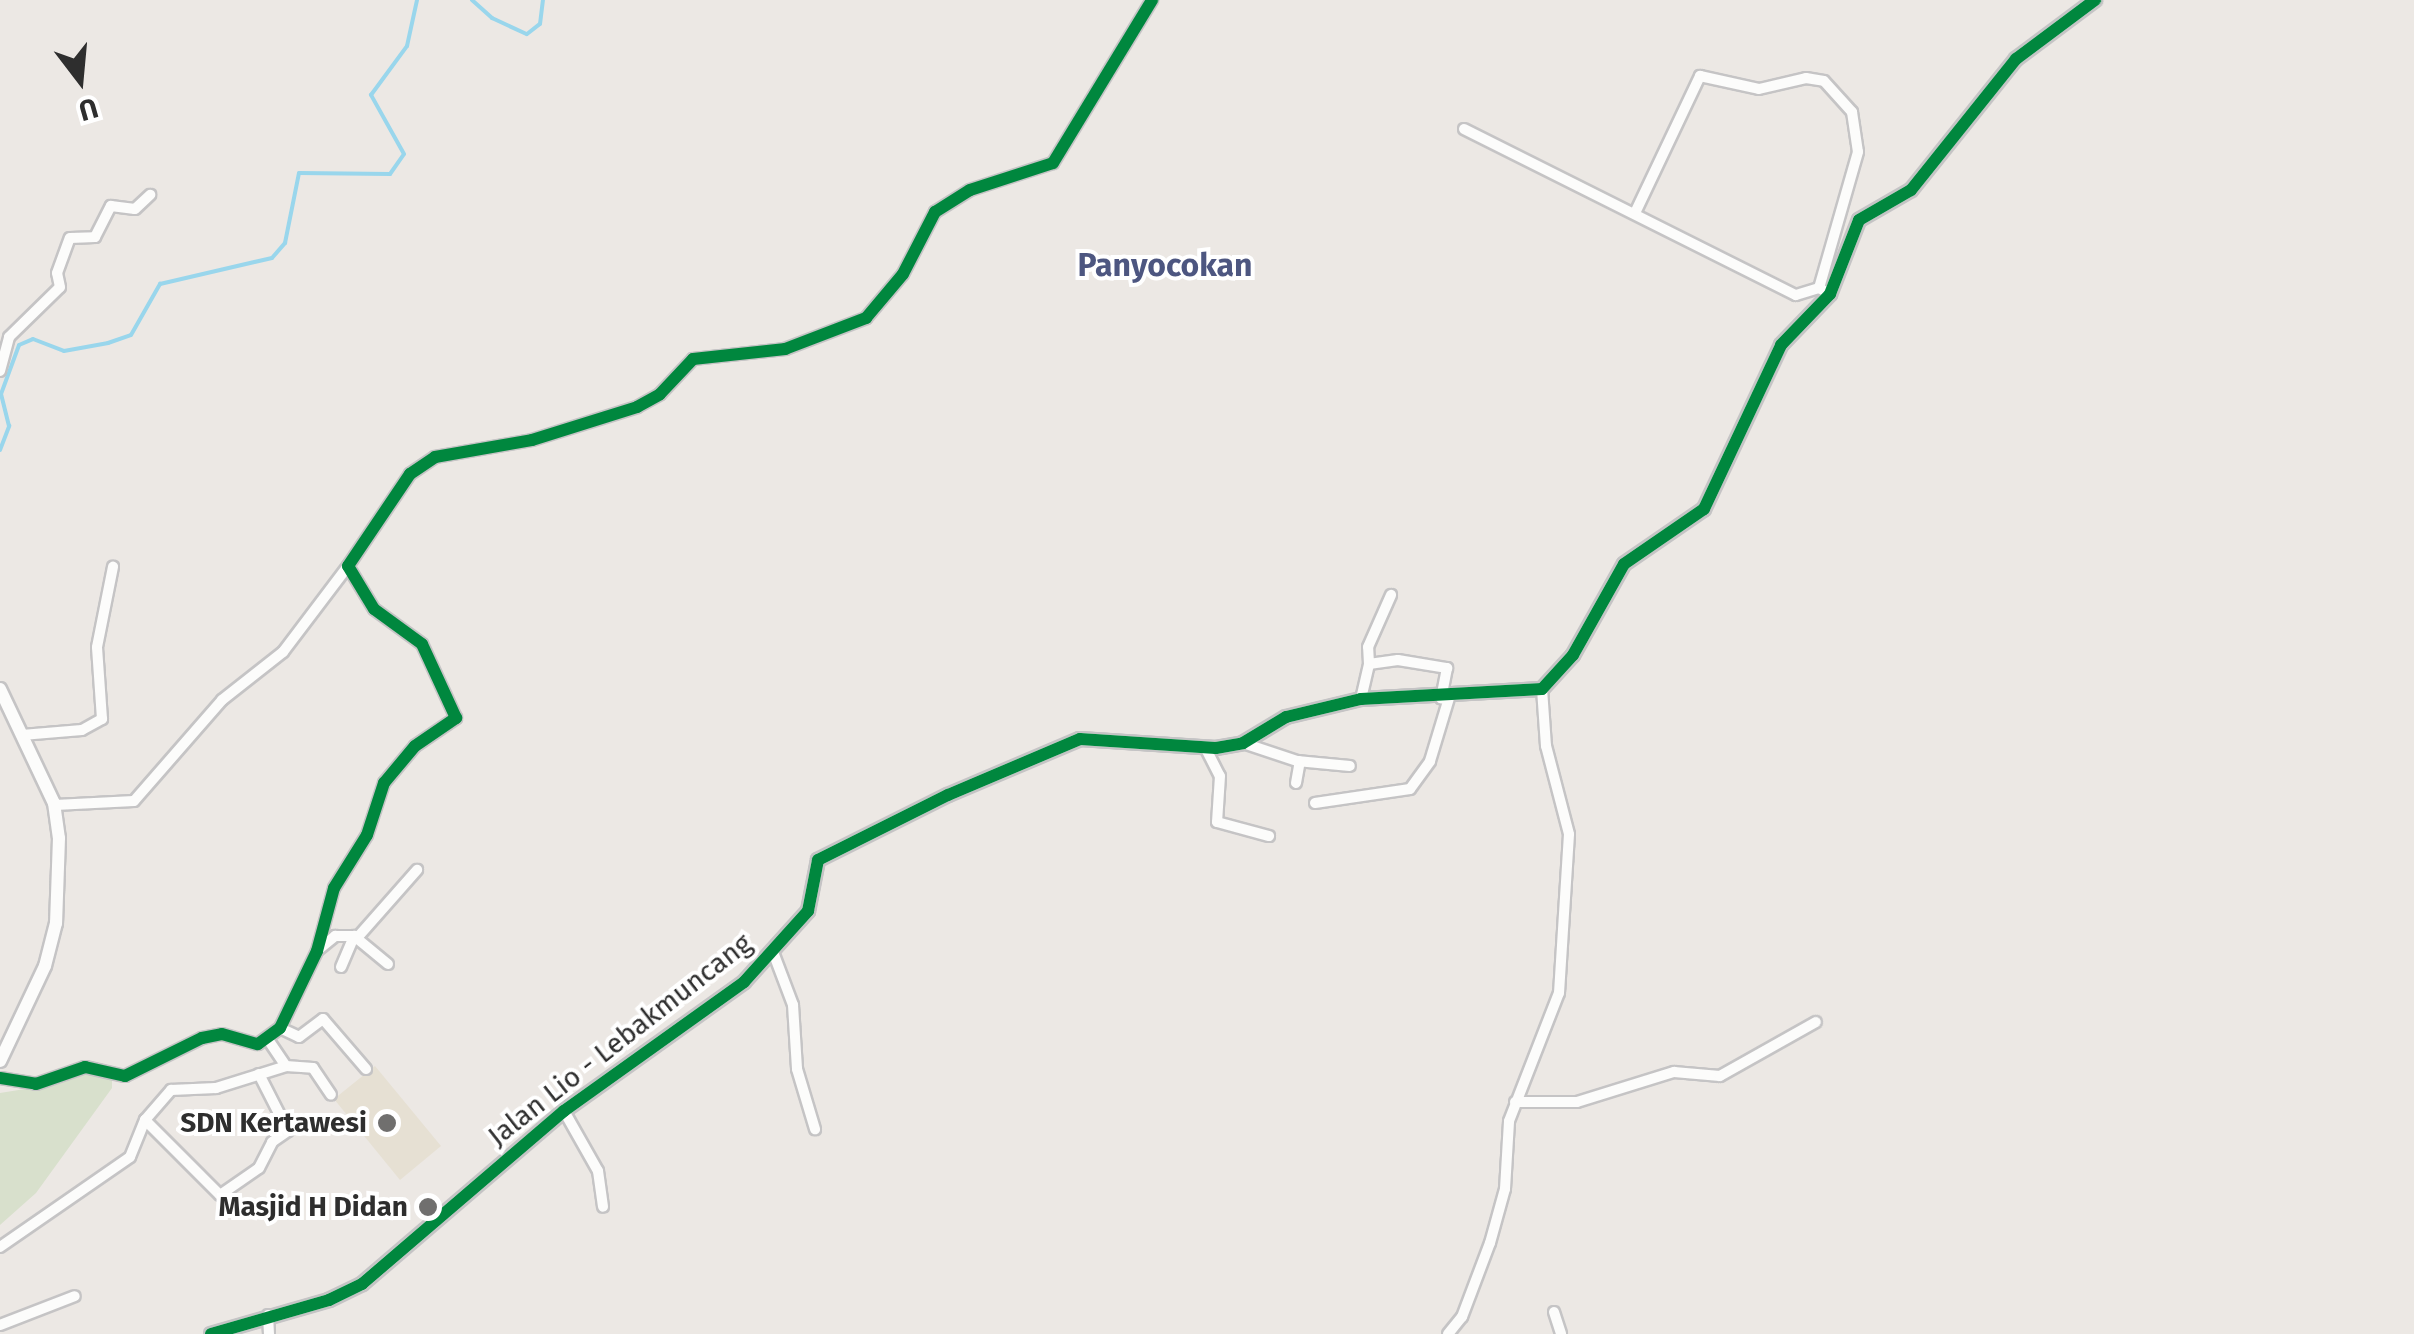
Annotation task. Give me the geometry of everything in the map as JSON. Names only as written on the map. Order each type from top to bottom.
[{"type":"street","points":[[55,805],[134,801],[222,700],[283,652],[410,474],[428,459],[532,440],[637,407],[660,394],[693,359],[785,348],[866,318],[904,274],[935,212],[970,190],[1052,163],[1152,0]]},
{"type":"street","points":[[1448,1334],[1471,1297],[1502,1205],[1515,1102],[1552,1023],[1562,954],[1569,834],[1546,746],[1542,688],[1573,654],[1624,564],[1704,509],[1781,345],[1824,291],[1860,220],[1911,190],[2016,59],[2096,0]]},
{"type":"street","points":[[1635,213],[1700,76],[1758,89],[1806,78],[1824,81],[1852,112],[1858,152],[1824,291]]},
{"type":"street","points":[[1464,129],[1796,295],[1824,291]]},
{"type":"street","points":[[0,371],[9,337],[60,287],[57,273],[70,238],[96,236],[111,206],[135,209],[150,195]]},
{"type":"street","points":[[268,1041],[280,1028],[317,951],[334,888],[367,835],[384,784],[408,752],[456,718],[422,644],[374,609],[348,566]]},
{"type":"street","points":[[22,735],[82,730],[102,719],[97,647],[113,567]]},
{"type":"street","points":[[1361,700],[1369,664],[1368,647],[1391,594]]},
{"type":"street","points":[[1315,802],[1410,789],[1430,761],[1450,674],[1446,666],[1369,664]]},
{"type":"street","name":"Jalan Lio - Lebakmuncang","points":[[211,1334],[329,1300],[362,1284],[564,1111],[700,1016],[774,952],[812,904],[818,860],[948,795],[1080,739],[1206,749],[1244,743],[1286,717],[1361,700],[1445,698],[1542,688]]},
{"type":"street","points":[[0,690],[55,805],[56,922],[35,995],[0,1061]]},
{"type":"street","points":[[1244,743],[1300,761],[1350,766]]},
{"type":"street","points":[[1206,749],[1220,776],[1217,822],[1269,836]]},
{"type":"street","points":[[1296,783],[1300,761]]},
{"type":"street","points":[[341,967],[356,937],[417,870]]},
{"type":"street","points":[[317,951],[335,936],[356,937],[388,964]]},
{"type":"street","points":[[774,952],[793,1005],[798,1068],[816,1129]]},
{"type":"street","points":[[280,1028],[299,1037],[323,1019],[366,1069]]},
{"type":"street","points":[[1515,1102],[1578,1102],[1674,1072],[1720,1076],[1816,1022]]},
{"type":"street","points":[[0,1078],[36,1084],[85,1068],[125,1076],[212,1035],[268,1041],[286,1066]]},
{"type":"street","points":[[0,1248],[130,1157],[145,1120],[178,1086],[216,1088],[286,1066],[310,1066],[331,1096]]},
{"type":"street","points":[[145,1120],[220,1195],[259,1168],[272,1142],[288,1131],[260,1074]]},
{"type":"street","points":[[564,1111],[598,1171],[603,1207]]},
{"type":"street","points":[[0,1326],[76,1296]]},
{"type":"street","points":[[1554,1312],[1561,1334]]},
{"type":"street","points":[[268,1315],[270,1334]]},
{"type":"shaded area","name":"SDN Kertawesi","points":[[375,1066],[441,1146],[400,1180],[334,1099]]},
{"type":"green space","points":[[70,1070],[112,1078],[112,1088],[36,1193],[0,1225],[0,1093],[62,1083]]},
{"type":"waterway","points":[[0,450],[9,426],[1,394],[19,345],[33,339],[64,351],[108,343],[131,335],[160,284],[272,258],[285,243],[299,173],[390,174],[404,154],[371,95],[407,46],[417,0]]},
{"type":"waterway","points":[[472,0],[492,18],[527,34],[540,24],[543,0]]},
{"type":"cycle path","points":[[0,1078],[36,1084],[85,1067],[125,1076],[202,1038],[222,1034],[258,1044],[280,1028],[317,951],[334,888],[367,835],[384,783],[415,746],[456,718],[422,644],[374,609],[348,566],[410,474],[435,457],[532,440],[637,407],[660,394],[693,359],[785,349],[866,318],[903,274],[935,212],[970,190],[1053,163],[1152,0]]},
{"type":"cycle path","points":[[211,1334],[329,1300],[362,1284],[564,1111],[744,982],[808,911],[818,860],[948,795],[1080,739],[1216,748],[1243,743],[1286,717],[1361,699],[1542,689],[1573,655],[1624,564],[1704,509],[1781,345],[1830,294],[1859,220],[1911,190],[2016,59],[2095,0]]},
{"type":"place","name":"SDN Kertawesi","points":[[387,1123]]},
{"type":"place","name":"Masjid H Didan","points":[[428,1207]]},
{"type":"district","name":"Panyocokan","points":[[1165,265]]}]
